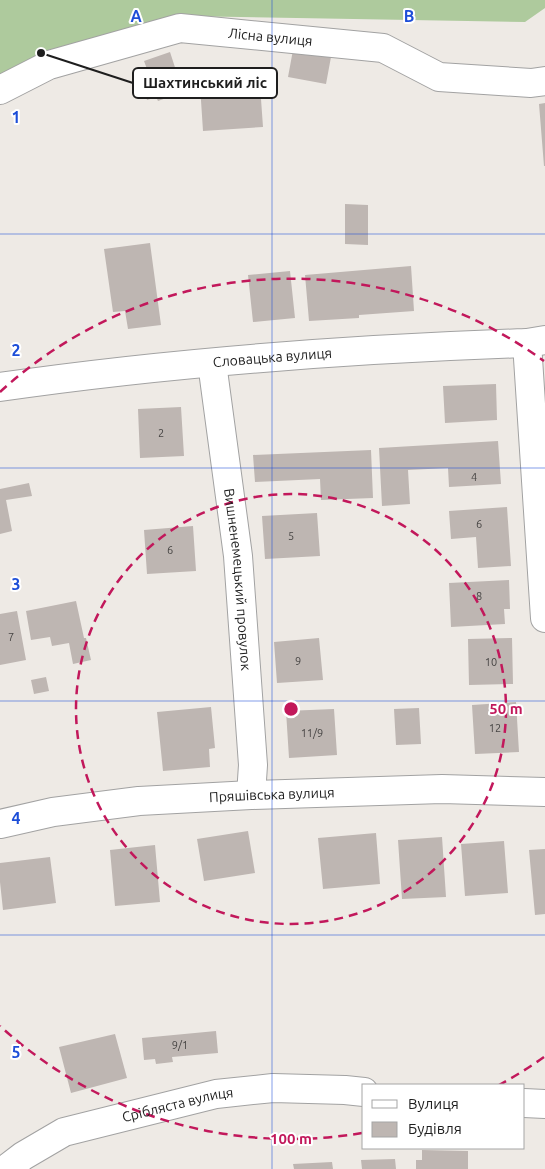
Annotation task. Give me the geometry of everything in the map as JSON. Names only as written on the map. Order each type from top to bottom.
[{"type":"street","name":"Лісна вулиця","points":[[0,90],[49,66],[180,28],[383,48],[439,77],[531,83],[545,81]]},
{"type":"street","name":"Словацька вулиця","points":[[0,387],[212,363],[413,347],[536,342]]},
{"type":"street","points":[[536,342],[545,618]]},
{"type":"street","name":"Вишненемецький провулок","points":[[212,363],[238,556],[253,765],[251,795]]},
{"type":"street","name":"Пряшівська вулиця","points":[[0,824],[53,812],[138,801],[251,795],[442,789],[545,792]]},
{"type":"street","name":"Срібляста вулиця","points":[[6,1169],[23,1156],[64,1132],[216,1094],[273,1088],[362,1092]]},
{"type":"street","points":[[525,1103],[545,1104]]},
{"type":"green space","points":[[0,0],[545,0],[545,8],[525,22],[179,16],[0,84]]},
{"type":"building","points":[[293,50],[331,57],[326,84],[288,77]]},
{"type":"building","points":[[170,52],[183,92],[158,101],[156,97],[147,100],[141,80],[150,77],[144,61]]},
{"type":"building","points":[[242,67],[243,86],[260,85],[263,127],[203,131],[199,70]]},
{"type":"building","points":[[545,103],[545,166],[544,166],[539,104]]},
{"type":"building","points":[[345,204],[368,205],[368,245],[345,244]]},
{"type":"building","points":[[150,243],[161,325],[128,329],[125,311],[113,312],[104,249]]},
{"type":"building","points":[[411,266],[414,311],[359,315],[359,318],[309,321],[305,275]]},
{"type":"building","points":[[290,271],[295,318],[253,322],[248,275]]},
{"type":"building","points":[[496,384],[497,420],[445,423],[443,386]]},
{"type":"building","points":[[181,407],[184,456],[140,458],[138,409]]},
{"type":"building","points":[[498,441],[501,484],[449,487],[448,468],[408,470],[410,504],[382,506],[379,448]]},
{"type":"building","points":[[371,450],[373,498],[321,500],[320,479],[255,482],[253,455]]},
{"type":"building","points":[[29,483],[32,496],[6,500],[12,531],[0,534],[0,489]]},
{"type":"building","points":[[507,507],[511,566],[478,568],[476,537],[451,539],[449,511]]},
{"type":"building","points":[[317,513],[320,556],[265,559],[262,516]]},
{"type":"building","points":[[193,526],[196,571],[147,574],[144,530]]},
{"type":"building","points":[[509,580],[510,609],[504,609],[505,624],[451,627],[449,583]]},
{"type":"building","points":[[76,601],[91,660],[73,664],[69,643],[52,646],[50,637],[31,640],[26,611]]},
{"type":"building","points":[[17,611],[26,660],[0,665],[0,614]]},
{"type":"building","points":[[319,638],[323,680],[277,683],[274,642]]},
{"type":"building","points":[[512,638],[513,684],[469,685],[468,639]]},
{"type":"building","points":[[46,677],[49,691],[34,694],[31,680]]},
{"type":"building","points":[[516,702],[519,752],[475,754],[472,705]]},
{"type":"building","points":[[211,707],[215,748],[209,749],[210,767],[163,771],[157,712]]},
{"type":"building","points":[[419,708],[421,744],[396,745],[394,709]]},
{"type":"building","points":[[334,709],[337,755],[289,758],[286,711]]},
{"type":"building","points":[[248,831],[255,873],[204,881],[197,839]]},
{"type":"building","points":[[376,833],[380,884],[323,889],[318,838]]},
{"type":"building","points":[[442,837],[446,897],[402,899],[398,840]]},
{"type":"building","points":[[504,841],[508,893],[465,896],[461,844]]},
{"type":"building","points":[[155,845],[160,902],[115,906],[110,850]]},
{"type":"building","points":[[545,849],[545,914],[535,915],[529,850]]},
{"type":"building","points":[[50,857],[56,903],[3,910],[0,863]]},
{"type":"building","points":[[216,1031],[218,1053],[172,1057],[173,1062],[156,1064],[155,1059],[144,1060],[142,1038]]},
{"type":"building","points":[[115,1034],[127,1078],[71,1093],[59,1047]]},
{"type":"building","points":[[422,1150],[468,1151],[468,1169],[416,1169],[416,1160],[422,1160]]},
{"type":"building","points":[[395,1159],[396,1169],[362,1169],[361,1160]]},
{"type":"building","points":[[332,1162],[333,1169],[294,1169],[293,1164]]},
{"type":"place","name":"Шахтинський ліс","points":[[41,53]]}]
